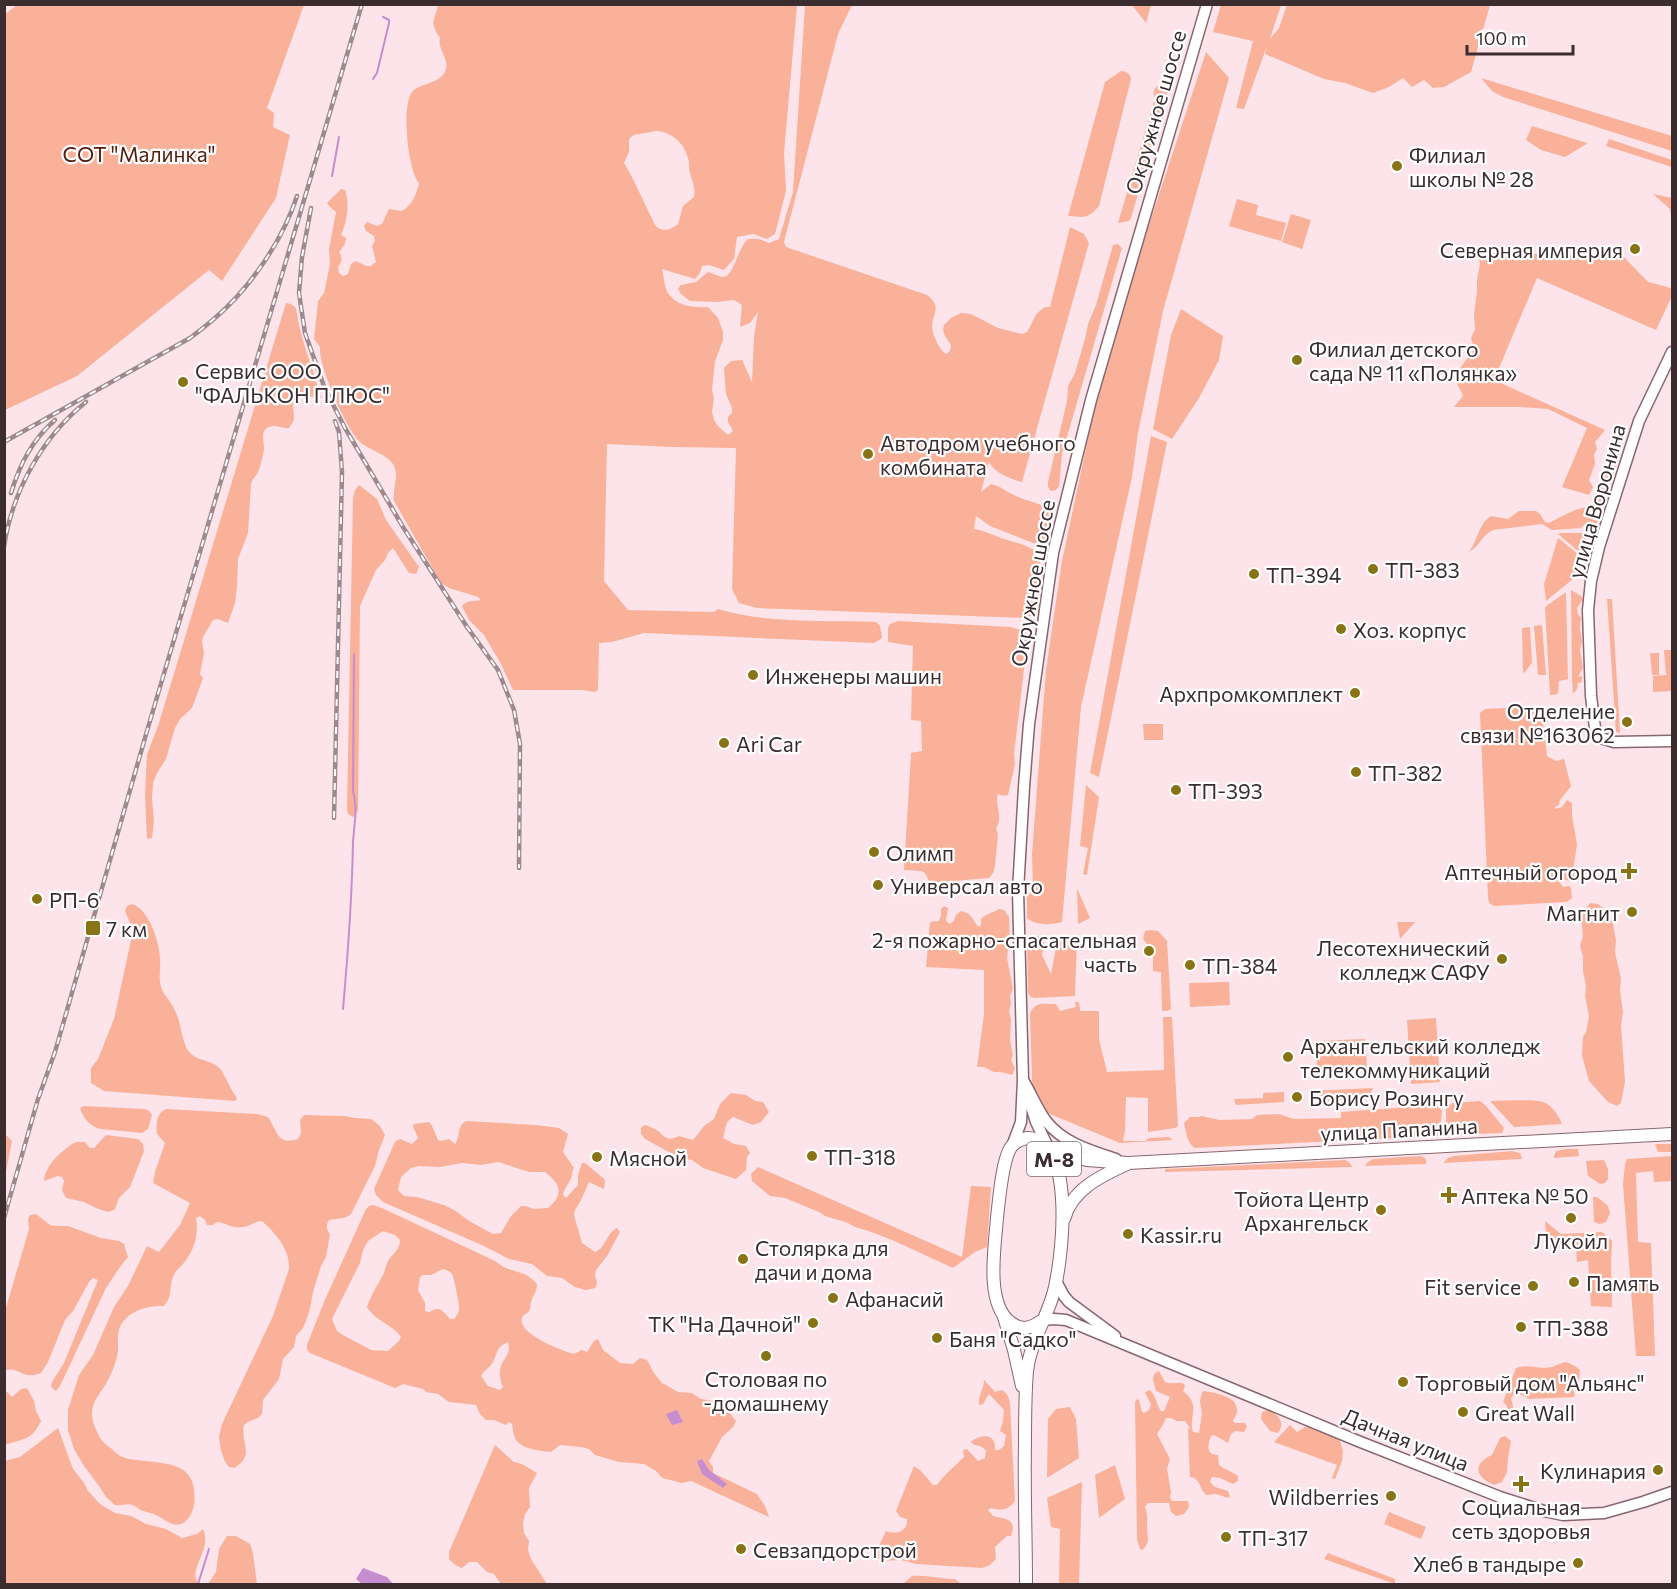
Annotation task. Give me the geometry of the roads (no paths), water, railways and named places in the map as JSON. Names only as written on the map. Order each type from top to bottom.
[{"type":"main road","name":"Окружное шоссе","points":[[1025,1399],[1014,1350],[997,1301],[993,1275],[1000,1191],[1011,1148],[1021,1122],[1023,1080],[1018,901],[1029,724],[1053,552],[1091,400],[1207,4]]},
{"type":"main road","name":"улица Воронина","points":[[1672,352],[1640,421],[1599,547],[1591,581],[1588,610],[1591,696],[1595,728],[1601,738],[1614,742],[1672,741]]},
{"type":"main road","name":"Окружное шоссе","points":[[1023,1080],[1036,1122],[1056,1163],[1062,1226],[1056,1281],[1052,1298],[1030,1350],[1025,1399],[1026,1584]]},
{"type":"main road","name":"улица Папанина","points":[[1023,1080],[1047,1121],[1059,1135],[1080,1147],[1128,1163]]},
{"type":"main road","name":"улица Папанина","points":[[1049,1149],[1087,1160],[1128,1163],[1672,1134]]},
{"type":"main road","name":"М-8","points":[[1011,1148],[1017,1141],[1024,1138],[1033,1139],[1049,1149]]},
{"type":"main road","name":"улица Папанина","points":[[1062,1226],[1071,1204],[1089,1184],[1128,1163]]},
{"type":"main road","name":"Дачная улица","points":[[1056,1281],[1069,1302],[1132,1348]]},
{"type":"main road","points":[[1004,1317],[1020,1328],[1028,1328],[1043,1320]]},
{"type":"main road","name":"Дачная улица","points":[[1043,1320],[1066,1320],[1500,1497],[1544,1511],[1563,1515],[1604,1513],[1672,1492]]},
{"type":"waterway","points":[[373,79],[377,73],[389,23],[389,20],[383,17]]},
{"type":"waterway","points":[[332,176],[339,137]]},
{"type":"waterway","points":[[343,1009],[355,811],[353,792],[354,654]]},
{"type":"waterway","points":[[198,1584],[209,1549]]},
{"type":"railway","points":[[4,1218],[38,1099],[55,1052],[147,731],[362,4]]},
{"type":"railway","points":[[4,442],[190,338],[212,321],[241,292],[264,262],[283,229],[297,196]]},
{"type":"railway","points":[[311,208],[302,257],[299,293],[305,333],[325,389],[345,428],[403,527],[467,627],[498,670],[514,710],[520,744],[519,868]]},
{"type":"railway","points":[[4,547],[14,506],[32,467],[56,432],[86,402]]},
{"type":"railway","points":[[11,493],[28,453],[55,420]]},
{"type":"railway","points":[[334,818],[342,472],[339,432],[335,421]]},
{"type":"place","name":"Филиал школы № 28","points":[[1397,166]]},
{"type":"place","name":"Северная империя","points":[[1635,249]]},
{"type":"place","name":"Филиал детского сада № 11 «Полянка»","points":[[1297,360]]},
{"type":"place","name":"Сервис ООО \"ФАЛЬКОН ПЛЮС\"","points":[[183,382]]},
{"type":"place","name":"Автодром учебного комбината","points":[[868,454]]},
{"type":"place","name":"ТП-383","points":[[1373,569]]},
{"type":"place","name":"ТП-394","points":[[1254,574]]},
{"type":"place","name":"Хоз. корпус","points":[[1341,629]]},
{"type":"place","name":"Инженеры машин","points":[[753,675]]},
{"type":"place","name":"Архпромкомплект","points":[[1355,693]]},
{"type":"place","name":"Отделение связи №163062","points":[[1627,722]]},
{"type":"place","name":"Ari Car","points":[[724,743]]},
{"type":"place","name":"ТП-382","points":[[1356,772]]},
{"type":"place","name":"ТП-393","points":[[1176,790]]},
{"type":"place","name":"Олимп","points":[[874,852]]},
{"type":"place","name":"Аптечный огород","points":[[1629,871]]},
{"type":"place","name":"Универсал авто","points":[[878,885]]},
{"type":"place","name":"РП-6","points":[[37,899]]},
{"type":"place","name":"Магнит","points":[[1632,912]]},
{"type":"place","name":"7 км","points":[[93,928]]},
{"type":"place","name":"2-я пожарно-спасательная часть","points":[[1149,951]]},
{"type":"place","name":"Лесотехнический колледж САФУ","points":[[1502,959]]},
{"type":"place","name":"ТП-384","points":[[1190,965]]},
{"type":"place","name":"Архангельский колледж телекоммуникаций","points":[[1288,1057]]},
{"type":"place","name":"Борису Розингу","points":[[1297,1097]]},
{"type":"place","name":"ТП-318","points":[[812,1156]]},
{"type":"place","name":"Мясной","points":[[597,1157]]},
{"type":"place","name":"Аптека № 50","points":[[1449,1195]]},
{"type":"place","name":"Тойота Центр Архангельск","points":[[1381,1210]]},
{"type":"place","name":"Лукойл","points":[[1571,1218]]},
{"type":"place","name":"Kassir.ru","points":[[1128,1234]]},
{"type":"place","name":"Столярка для дачи и дома","points":[[743,1259]]},
{"type":"place","name":"Память","points":[[1574,1282]]},
{"type":"place","name":"Fit service","points":[[1533,1286]]},
{"type":"place","name":"Афанасий","points":[[833,1298]]},
{"type":"place","name":"ТК \"На Дачной\"","points":[[813,1323]]},
{"type":"place","name":"ТП-388","points":[[1521,1327]]},
{"type":"place","name":"Баня \"Садко\"","points":[[937,1338]]},
{"type":"place","name":"Столовая по -домашнему","points":[[766,1356]]},
{"type":"place","name":"Торговый дом \"Альянс\"","points":[[1403,1382]]},
{"type":"place","name":"Great Wall","points":[[1463,1412]]},
{"type":"place","name":"Кулинария","points":[[1658,1470]]},
{"type":"place","name":"Социальная сеть здоровья","points":[[1521,1484]]},
{"type":"place","name":"Wildberries","points":[[1391,1496]]},
{"type":"place","name":"ТП-317","points":[[1226,1537]]},
{"type":"place","name":"Севзапдорстрой","points":[[741,1549]]},
{"type":"place","name":"Хлеб в тандыре","points":[[1578,1563]]},
{"type":"park label","name":"СОТ \"Малинка\"","points":[[139,153]]}]
